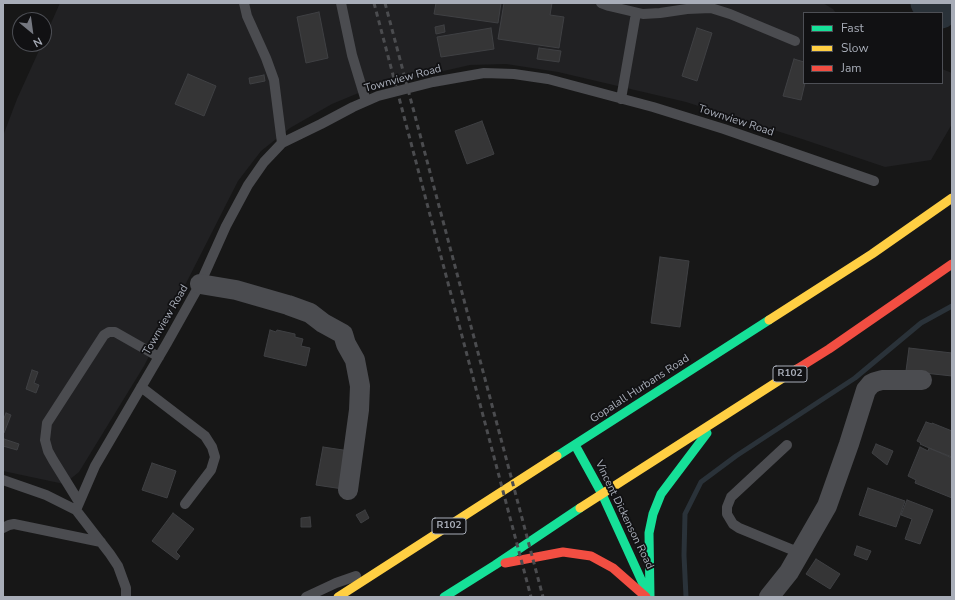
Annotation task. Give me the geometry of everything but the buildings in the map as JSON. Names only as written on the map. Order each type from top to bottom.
[{"type":"main road","name":"Gopalall Hurbans Road","points":[[338,597],[872,254],[952,198]]},
{"type":"main road","name":"R102","points":[[444,597],[829,349],[952,264]]},
{"type":"main road","points":[[648,597],[649,533],[653,514],[661,494],[716,421]]},
{"type":"main road","name":"Vincent Dickenson Road","points":[[575,445],[602,494],[648,597]]},
{"type":"main road","points":[[495,565],[563,552],[591,556],[614,568],[648,597]]},
{"type":"street","points":[[200,284],[236,290],[288,305],[310,313],[323,323],[343,334],[346,344],[355,360],[360,386],[359,410],[348,490]]},
{"type":"street","points":[[769,597],[789,572],[827,506],[866,390],[871,384],[882,380],[922,380]]},
{"type":"lane","points":[[244,3],[274,80],[282,143]]},
{"type":"lane","points":[[342,3],[352,54],[366,101]]},
{"type":"lane","points":[[601,3],[643,14],[660,14],[687,9],[711,8],[730,14],[795,41]]},
{"type":"lane","points":[[621,99],[636,12]]},
{"type":"lane","name":"Townview Road","points":[[78,506],[95,466],[200,284],[226,226],[248,185],[264,162],[282,143],[378,96],[432,82],[484,73],[514,74],[548,79],[653,107],[724,129],[874,181]]},
{"type":"lane","points":[[126,597],[126,588],[122,574],[78,506],[48,451],[45,440],[47,423],[104,335],[109,332],[115,332],[159,357]]},
{"type":"lane","points":[[141,387],[205,436],[212,446],[215,457],[211,470],[185,504]]},
{"type":"lane","points":[[787,445],[731,497],[727,507],[727,514],[733,524],[740,528],[800,553]]},
{"type":"lane","points":[[3,480],[78,506]]},
{"type":"lane","points":[[3,528],[14,524],[101,542]]},
{"type":"lane","points":[[306,597],[336,583],[385,567]]},
{"type":"shaded area","points":[[60,3],[823,3],[835,12],[803,12],[803,84],[943,84],[943,69],[952,73],[952,124],[931,160],[885,167],[686,102],[558,72],[506,64],[470,65],[373,87],[332,104],[290,128],[261,151],[238,181],[144,366],[79,472],[64,484],[3,471],[3,136],[17,99],[38,52],[52,52],[52,21]]},
{"type":"waterway","points":[[926,3],[930,4],[940,12]]},
{"type":"waterway","points":[[686,597],[684,555],[685,514],[701,482],[736,456],[855,378],[921,323],[952,306]]},
{"type":"railway","points":[[374,3],[531,597]]},
{"type":"railway","points":[[385,3],[543,597]]},
{"type":"traffic: fast","points":[[557,456],[769,320]]},
{"type":"traffic: fast","points":[[650,597],[649,533],[653,514],[661,494],[707,433]]},
{"type":"traffic: fast","points":[[575,445],[602,494],[649,597]]},
{"type":"traffic: fast","points":[[444,597],[580,508]]},
{"type":"traffic: slow","points":[[769,320],[872,254],[952,198]]},
{"type":"traffic: slow","points":[[580,508],[797,369]]},
{"type":"traffic: slow","points":[[338,597],[557,456]]},
{"type":"traffic: jam","points":[[797,369],[829,349],[952,264]]},
{"type":"traffic: jam","points":[[505,563],[563,552],[591,556],[613,568],[646,597]]}]
